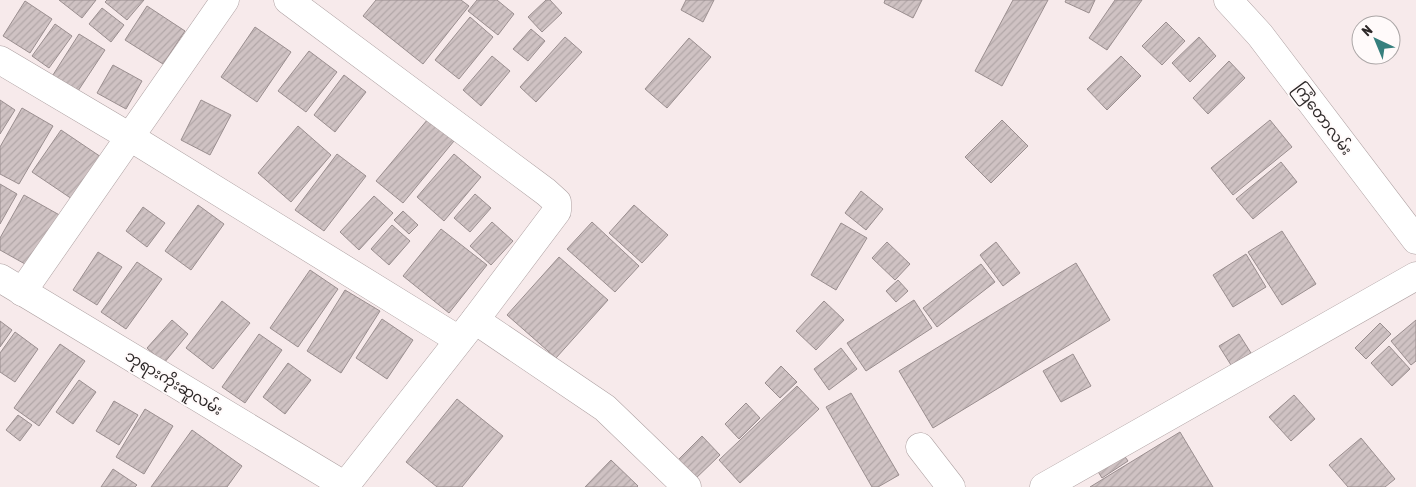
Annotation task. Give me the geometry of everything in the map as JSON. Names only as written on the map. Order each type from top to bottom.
[{"type":"street","points":[[11,285],[130,137],[225,0]]},
{"type":"street","points":[[288,0],[557,202],[557,212],[346,486]]},
{"type":"street","name":"ကြံတောလမ်း","points":[[1228,0],[1260,35],[1416,240]]},
{"type":"street","points":[[0,60],[130,137],[605,408],[687,487]]},
{"type":"street","points":[[1044,487],[1416,276]]},
{"type":"street","name":"ဘုရားကိုးဆူလမ်း","points":[[11,285],[346,486]]},
{"type":"street","points":[[920,446],[951,487]]},
{"type":"building","points":[[59,0],[96,0],[82,18]]},
{"type":"building","points":[[107,0],[144,0],[127,20],[105,2]]},
{"type":"building","points":[[376,0],[461,0],[469,6],[423,64],[363,16]]},
{"type":"building","points":[[477,0],[497,0],[514,14],[498,35],[468,11]]},
{"type":"building","points":[[546,0],[550,0],[562,13],[542,32],[528,17]]},
{"type":"building","points":[[686,0],[714,0],[703,22],[681,10]]},
{"type":"building","points":[[885,0],[922,0],[913,18],[884,3]]},
{"type":"building","points":[[1013,0],[1048,0],[1002,86],[975,71]]},
{"type":"building","points":[[1066,0],[1095,0],[1089,13],[1065,2]]},
{"type":"building","points":[[1115,0],[1142,0],[1107,50],[1089,38]]},
{"type":"building","points":[[25,1],[52,19],[30,53],[3,36]]},
{"type":"building","points":[[147,6],[185,31],[163,64],[125,40]]},
{"type":"building","points":[[102,8],[124,25],[111,42],[89,24]]},
{"type":"building","points":[[470,17],[493,37],[459,79],[435,60]]},
{"type":"building","points":[[1166,22],[1185,41],[1162,65],[1142,46]]},
{"type":"building","points":[[55,24],[72,36],[49,68],[32,56]]},
{"type":"building","points":[[255,27],[291,52],[257,102],[221,77]]},
{"type":"building","points":[[531,29],[545,41],[528,61],[513,49]]},
{"type":"building","points":[[79,34],[105,50],[76,94],[51,78]]},
{"type":"building","points":[[565,37],[582,52],[536,102],[520,87]]},
{"type":"building","points":[[1199,37],[1216,56],[1190,82],[1172,63]]},
{"type":"building","points":[[689,38],[711,57],[667,108],[645,89]]},
{"type":"building","points":[[309,51],[337,72],[306,112],[278,91]]},
{"type":"building","points":[[492,56],[510,71],[481,106],[463,90]]},
{"type":"building","points":[[1121,56],[1141,76],[1107,110],[1087,89]]},
{"type":"building","points":[[1229,61],[1245,78],[1208,114],[1193,98]]},
{"type":"building","points":[[113,65],[142,81],[126,109],[97,93]]},
{"type":"building","points":[[344,75],[366,92],[335,132],[314,115]]},
{"type":"building","points":[[0,100],[15,110],[0,134]]},
{"type":"building","points":[[201,100],[231,115],[210,155],[181,140]]},
{"type":"building","points":[[22,108],[53,126],[19,184],[0,174],[0,147]]},
{"type":"building","points":[[428,119],[454,141],[403,203],[376,181]]},
{"type":"building","points":[[1002,120],[1028,146],[991,183],[965,157]]},
{"type":"building","points":[[1270,120],[1292,147],[1233,195],[1211,168]]},
{"type":"building","points":[[298,126],[331,155],[291,202],[258,173]]},
{"type":"building","points":[[61,130],[104,159],[75,201],[32,172]]},
{"type":"building","points":[[337,154],[366,176],[324,231],[295,210]]},
{"type":"building","points":[[454,154],[481,177],[444,221],[417,197]]},
{"type":"building","points":[[1281,162],[1297,182],[1253,219],[1236,199]]},
{"type":"building","points":[[0,184],[17,194],[0,224]]},
{"type":"building","points":[[861,191],[883,209],[866,230],[845,213]]},
{"type":"building","points":[[475,194],[491,208],[470,232],[454,218]]},
{"type":"building","points":[[24,195],[63,217],[34,269],[0,250],[0,238]]},
{"type":"building","points":[[374,196],[393,213],[359,250],[340,232]]},
{"type":"building","points":[[198,205],[224,224],[191,270],[165,251]]},
{"type":"building","points":[[634,205],[668,235],[642,263],[609,233]]},
{"type":"building","points":[[143,207],[165,223],[147,247],[126,231]]},
{"type":"building","points":[[403,211],[418,225],[409,234],[394,220]]},
{"type":"building","points":[[492,222],[513,241],[491,265],[470,246]]},
{"type":"building","points":[[592,222],[639,266],[615,292],[567,249]]},
{"type":"building","points":[[841,223],[867,238],[836,290],[811,275]]},
{"type":"building","points":[[392,225],[410,241],[389,265],[371,249]]},
{"type":"building","points":[[441,229],[487,265],[449,313],[403,276]]},
{"type":"building","points":[[1282,231],[1316,284],[1282,305],[1248,252]]},
{"type":"building","points":[[887,242],[910,264],[895,280],[872,258]]},
{"type":"building","points":[[996,242],[1020,273],[1003,286],[980,255]]},
{"type":"building","points":[[98,252],[122,267],[97,305],[73,290]]},
{"type":"building","points":[[1246,254],[1266,287],[1233,307],[1213,275]]},
{"type":"building","points":[[559,257],[608,300],[556,358],[507,315]]},
{"type":"building","points":[[137,262],[162,279],[126,329],[101,312]]},
{"type":"building","points":[[1076,263],[1110,320],[933,428],[899,371]]},
{"type":"building","points":[[981,264],[995,282],[937,327],[923,308]]},
{"type":"building","points":[[310,270],[338,289],[298,347],[270,328]]},
{"type":"building","points":[[898,280],[908,291],[896,302],[886,291]]},
{"type":"building","points":[[345,290],[380,311],[341,373],[307,351]]},
{"type":"building","points":[[914,300],[932,328],[866,371],[847,343]]},
{"type":"building","points":[[222,301],[250,323],[213,369],[186,348]]},
{"type":"building","points":[[824,301],[844,320],[816,350],[796,331]]},
{"type":"building","points":[[382,319],[413,340],[387,379],[356,358]]},
{"type":"building","points":[[172,320],[188,334],[164,363],[147,348]]},
{"type":"building","points":[[1416,320],[1416,361],[1411,365],[1391,341]]},
{"type":"building","points":[[0,321],[12,330],[0,347]]},
{"type":"building","points":[[1380,323],[1391,334],[1366,359],[1355,348]]},
{"type":"building","points":[[15,332],[38,349],[15,382],[0,372],[0,353]]},
{"type":"building","points":[[259,334],[282,350],[245,403],[222,387]]},
{"type":"building","points":[[1239,334],[1251,353],[1231,365],[1219,346]]},
{"type":"building","points":[[60,344],[85,361],[39,426],[14,408]]},
{"type":"building","points":[[1389,346],[1410,369],[1392,386],[1371,363]]},
{"type":"building","points":[[841,348],[857,369],[829,390],[814,369]]},
{"type":"building","points":[[1073,354],[1091,386],[1061,402],[1043,371]]},
{"type":"building","points":[[288,363],[311,380],[285,414],[263,397]]},
{"type":"building","points":[[781,366],[797,382],[780,398],[765,383]]},
{"type":"building","points":[[79,380],[96,392],[73,424],[56,412]]},
{"type":"building","points":[[797,386],[819,409],[740,483],[719,460]]},
{"type":"building","points":[[851,393],[899,475],[878,487],[872,487],[826,407]]},
{"type":"building","points":[[1294,395],[1315,419],[1291,441],[1269,417]]},
{"type":"building","points":[[457,399],[503,436],[462,487],[437,487],[406,462]]},
{"type":"building","points":[[114,401],[138,415],[119,445],[96,431]]},
{"type":"building","points":[[746,403],[760,418],[739,439],[725,424]]},
{"type":"building","points":[[145,409],[173,426],[144,474],[116,457]]},
{"type":"building","points":[[18,415],[32,425],[20,441],[6,430]]},
{"type":"building","points":[[192,430],[242,466],[227,487],[151,487]]},
{"type":"building","points":[[1180,432],[1213,487],[1090,487]]},
{"type":"building","points":[[702,436],[720,455],[692,482],[674,464]]},
{"type":"building","points":[[1361,438],[1395,479],[1385,487],[1348,487],[1329,465]]},
{"type":"building","points":[[1114,441],[1128,461],[1102,478],[1089,457]]},
{"type":"building","points":[[611,460],[638,486],[585,487]]},
{"type":"building","points":[[113,469],[137,485],[135,487],[101,487]]}]
